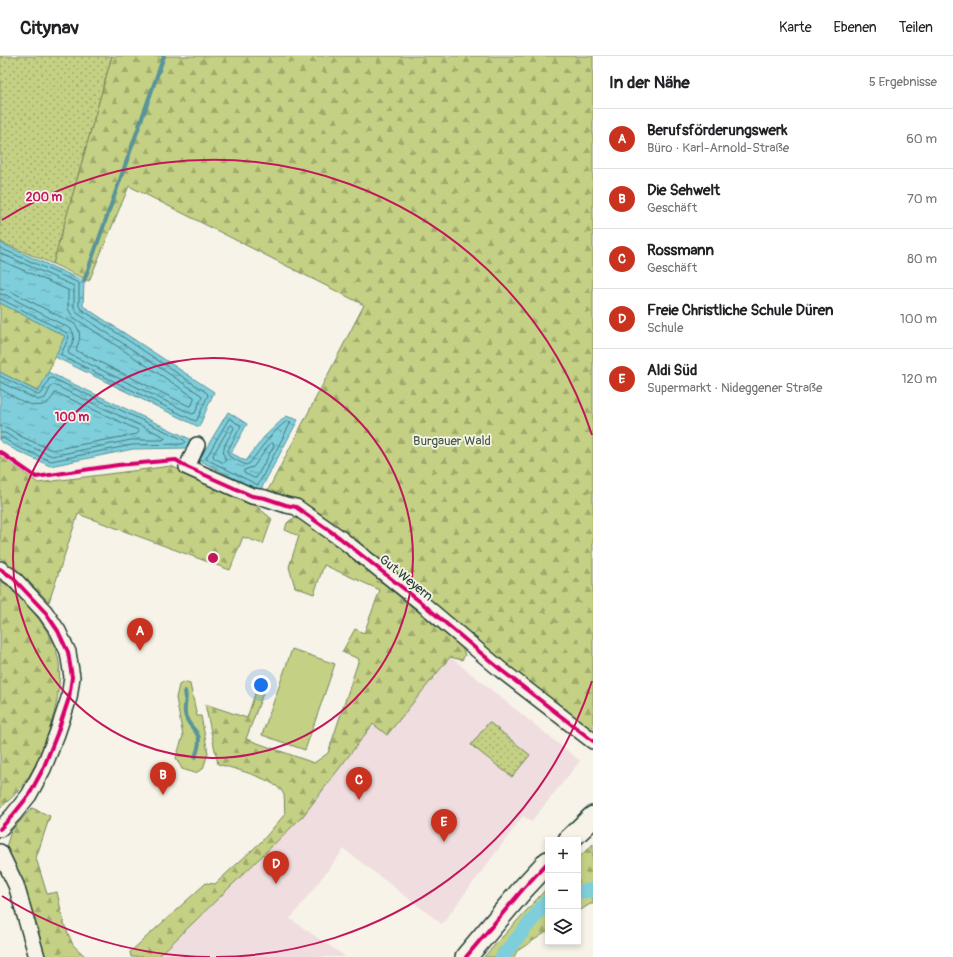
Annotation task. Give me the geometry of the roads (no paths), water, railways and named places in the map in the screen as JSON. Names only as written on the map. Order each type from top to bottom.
[{"type":"main road","points":[[573,837],[593,817]]},
{"type":"main road","points":[[466,957],[522,889],[545,865]]},
{"type":"street","name":"Gut Weyern","points":[[198,445],[187,467],[252,496],[265,498],[286,506],[296,507],[340,538],[423,604],[501,670],[593,741]]},
{"type":"street","points":[[0,569],[13,578],[45,612],[58,631],[68,652],[72,677],[69,698],[44,769],[29,795],[0,829]]},
{"type":"street","points":[[0,852],[16,885],[37,957]]},
{"type":"water","points":[[0,243],[84,281],[83,306],[214,392],[199,427],[55,357],[65,336],[0,303]]},
{"type":"water","points":[[0,372],[38,392],[48,372],[192,440],[187,448],[133,449],[50,466],[15,450],[0,441]]},
{"type":"water","points":[[228,412],[247,424],[231,453],[246,461],[264,437],[286,416],[298,420],[261,489],[256,490],[199,460]]},
{"type":"waterway","points":[[84,281],[164,56]]},
{"type":"waterway","points":[[185,691],[185,713],[190,724],[196,731],[199,740],[195,757]]},
{"type":"waterway","points":[[581,892],[593,890]]},
{"type":"waterway","points":[[502,957],[545,904]]},
{"type":"place","name":"Berufsförderungswerk","points":[[140,651]]},
{"type":"place","name":"Die Sehwelt","points":[[163,795]]},
{"type":"place","name":"Rossmann","points":[[359,800]]},
{"type":"place","name":"Aldi Süd","points":[[444,842]]},
{"type":"place","name":"Freie Christliche Schule Düren","points":[[276,884]]},
{"type":"park label","name":"Burgauer Wald","points":[[452,441]]}]
